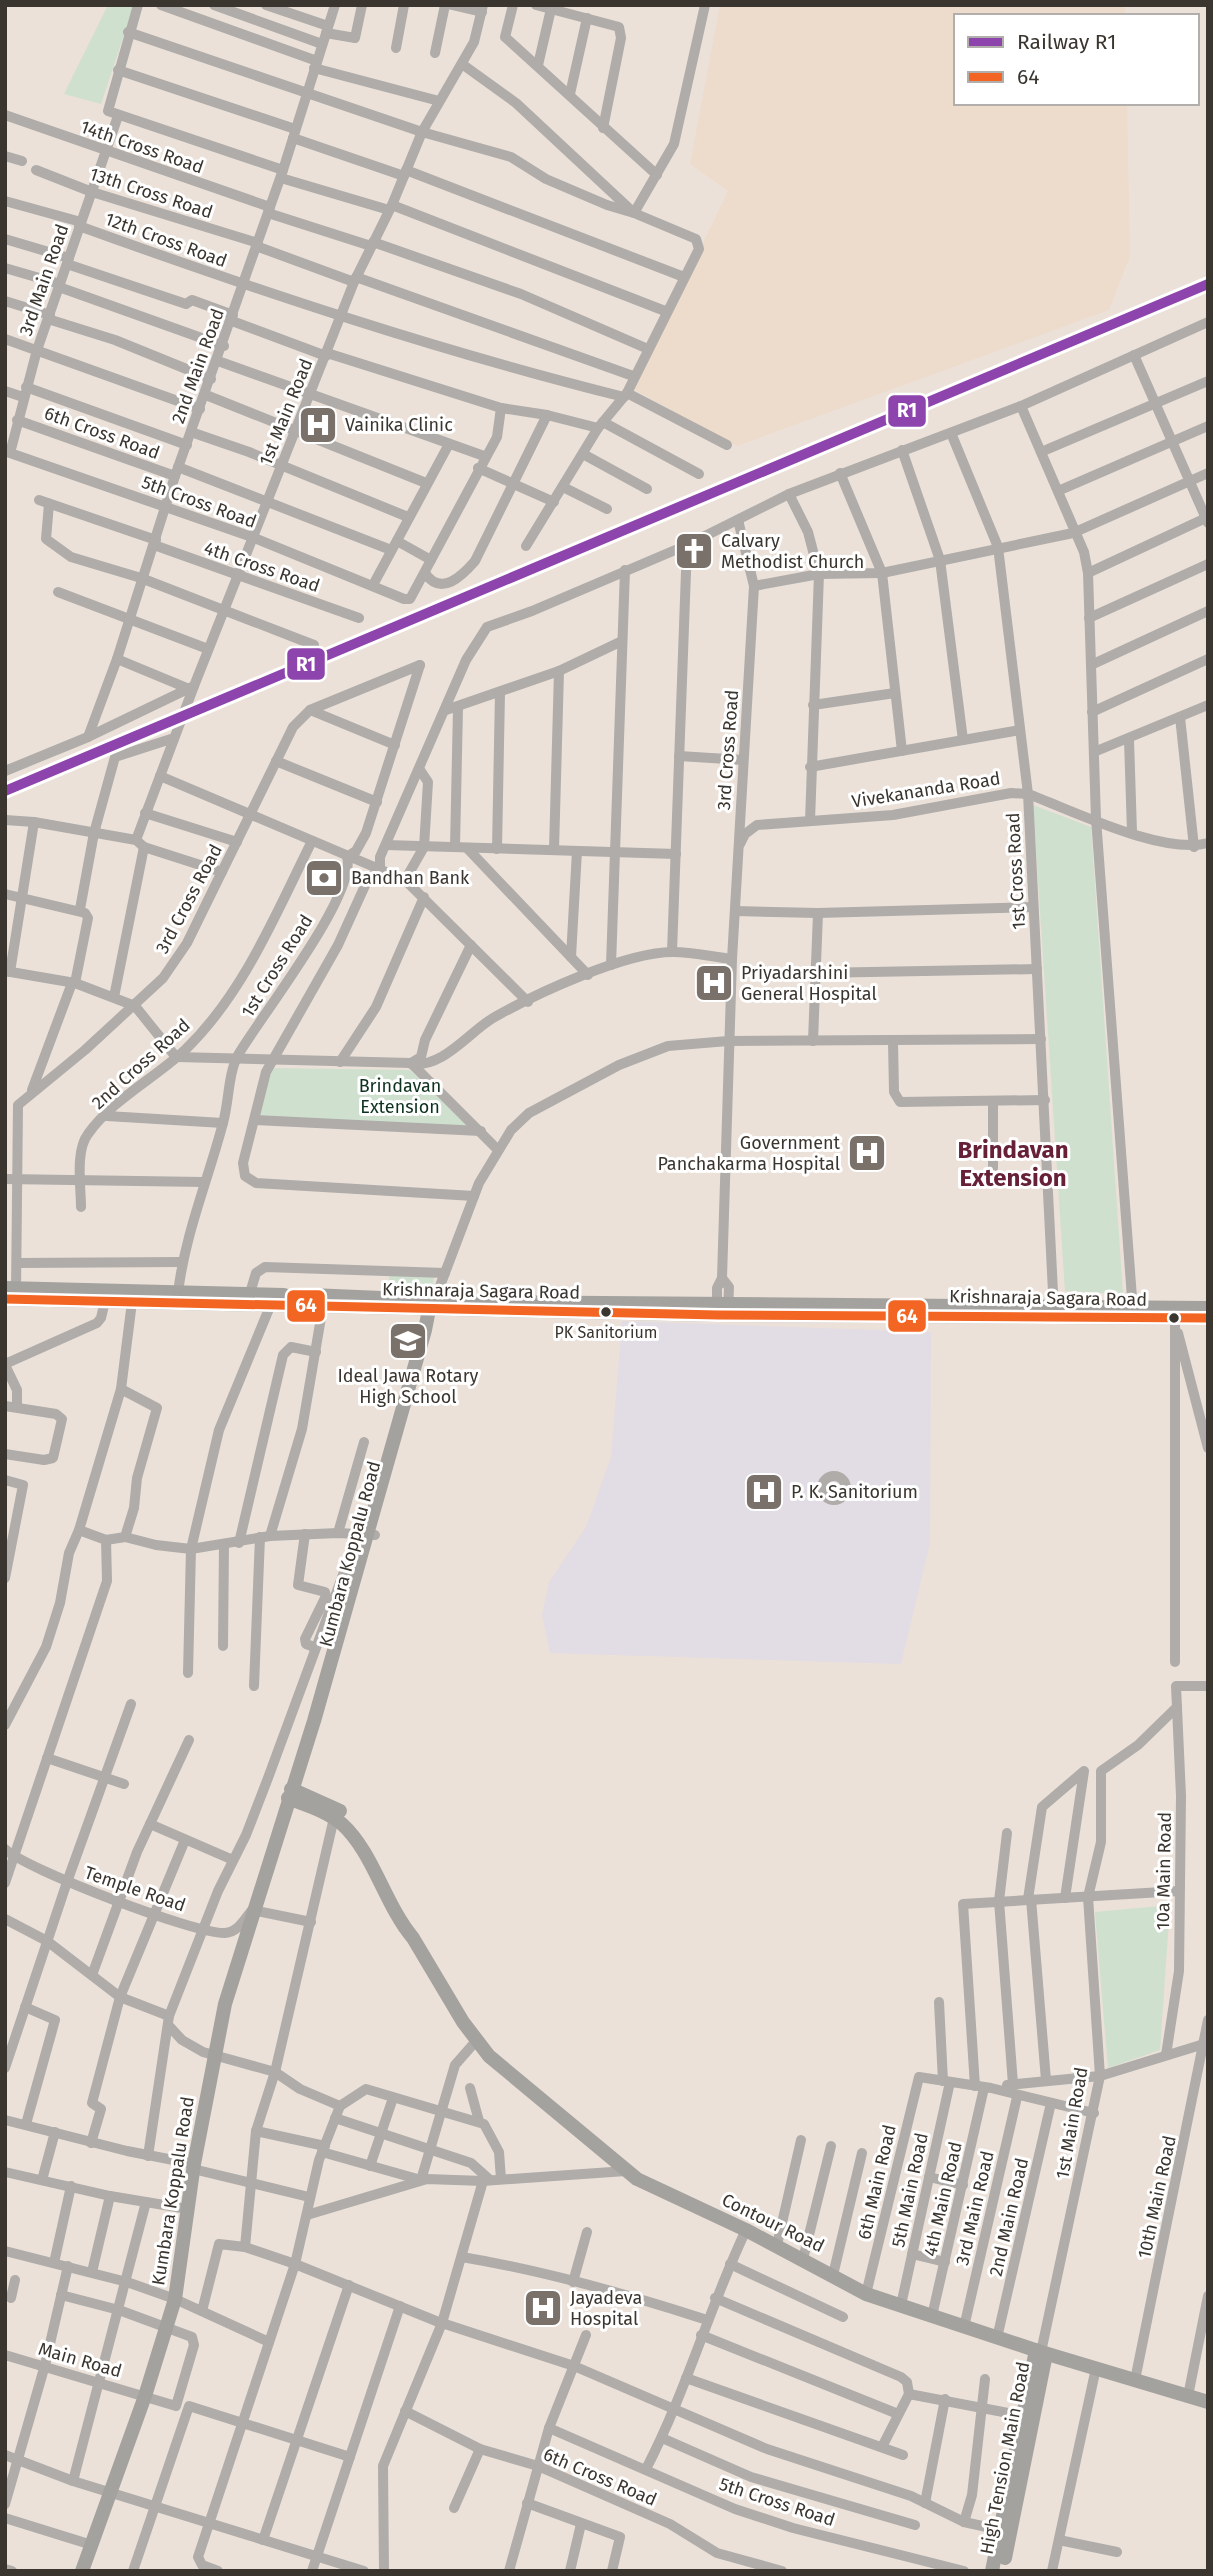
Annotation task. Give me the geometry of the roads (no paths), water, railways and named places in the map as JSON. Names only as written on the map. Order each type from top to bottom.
[{"type":"street","points":[[138,5],[128,32],[108,111],[282,174],[391,207],[665,311]]},
{"type":"street","points":[[161,5],[315,65],[439,101]]},
{"type":"street","points":[[214,5],[322,44]]},
{"type":"street","points":[[266,5],[355,38],[362,5]]},
{"type":"street","points":[[322,5],[334,7]]},
{"type":"street","points":[[396,48],[404,5]]},
{"type":"street","points":[[435,53],[445,5]]},
{"type":"street","points":[[452,5],[483,8]]},
{"type":"street","points":[[513,5],[505,37],[657,175]]},
{"type":"street","points":[[536,5],[614,25],[621,31],[603,128]]},
{"type":"street","points":[[634,213],[674,144],[705,5]]},
{"type":"street","name":"2nd Main Road","points":[[88,737],[117,659],[177,472],[282,174],[334,7]]},
{"type":"street","name":"1st Main Road","points":[[114,997],[145,813],[190,687],[238,575],[355,280],[391,207],[422,132],[474,42],[483,8]]},
{"type":"street","points":[[538,65],[551,9]]},
{"type":"street","points":[[570,94],[587,18]]},
{"type":"street","points":[[128,32],[422,132],[511,157],[546,179],[696,239],[699,249],[665,311],[625,395],[601,425],[526,546]]},
{"type":"street","points":[[462,64],[516,103],[634,213]]},
{"type":"street","points":[[118,70],[684,276]]},
{"type":"street","name":"14th Cross Road","points":[[5,115],[269,210],[522,294],[648,349]]},
{"type":"street","name":"3rd Main Road","points":[[9,449],[37,350],[118,116]]},
{"type":"street","points":[[5,156],[22,161]]},
{"type":"street","name":"13th Cross Road","points":[[36,170],[634,376]]},
{"type":"street","name":"12th Cross Road","points":[[5,201],[80,224],[243,285],[341,317],[513,369],[625,395],[727,445]]},
{"type":"street","points":[[5,239],[186,304],[192,300],[326,355],[501,408],[601,425],[699,474]]},
{"type":"street","points":[[5,268],[223,346]]},
{"type":"street","points":[[5,301],[116,340],[211,379]]},
{"type":"street","points":[[474,1196],[256,1183],[245,1176],[243,1163],[271,1058],[338,945],[368,879],[377,870],[378,862],[466,660],[486,627],[532,611],[687,545],[789,494],[1021,406],[1208,322]]},
{"type":"street","points":[[5,339],[200,409]]},
{"type":"street","points":[[1088,573],[1207,519],[1134,355]]},
{"type":"street","points":[[218,360],[484,456]]},
{"type":"street","points":[[1041,452],[1208,381]]},
{"type":"street","points":[[5,391],[24,392],[187,445]]},
{"type":"street","points":[[206,395],[426,483]]},
{"type":"street","points":[[1021,406],[1073,533],[1084,552],[1088,573],[1096,819],[1133,1313]]},
{"type":"street","points":[[501,408],[497,437],[484,456],[425,573],[440,584],[454,582],[475,561],[547,415]]},
{"type":"street","name":"6th Cross Road","points":[[17,420],[267,501],[431,560]]},
{"type":"street","points":[[1058,491],[1208,426]]},
{"type":"street","points":[[191,432],[408,517]]},
{"type":"street","name":"1st Cross Road","points":[[951,433],[998,547],[1028,794],[1054,1313]]},
{"type":"street","points":[[373,585],[426,483],[450,444]]},
{"type":"street","name":"5th Cross Road","points":[[9,449],[252,537],[404,599],[410,599],[425,573]]},
{"type":"street","points":[[902,450],[940,560],[963,740]]},
{"type":"street","points":[[583,454],[647,489]]},
{"type":"street","points":[[478,468],[554,502]]},
{"type":"street","points":[[840,473],[881,573],[902,751]]},
{"type":"street","points":[[754,586],[819,574],[881,573],[1073,533],[1208,473]]},
{"type":"street","points":[[563,487],[607,509]]},
{"type":"street","points":[[789,494],[808,532],[819,574],[810,821]]},
{"type":"street","name":"4th Cross Road","points":[[39,500],[359,618]]},
{"type":"street","points":[[49,504],[46,539],[71,557],[141,579],[314,645]]},
{"type":"street","name":"3rd Cross Road","points":[[723,1309],[717,1288],[722,1278],[734,911],[754,586],[738,520]]},
{"type":"street","points":[[672,952],[687,545]]},
{"type":"street","points":[[1089,618],[1208,564]]},
{"type":"street","points":[[611,965],[625,570]]},
{"type":"street","points":[[58,592],[130,617],[208,649]]},
{"type":"street","points":[[1091,665],[1208,611]]},
{"type":"street","points":[[446,710],[559,671],[622,641]]},
{"type":"street","points":[[117,659],[190,687]]},
{"type":"street","points":[[1092,712],[1208,659]]},
{"type":"street","name":"1st Cross Road","points":[[178,1293],[182,1262],[240,1058],[307,954],[347,875],[349,858],[366,833],[377,802],[420,665]]},
{"type":"street","name":"3rd Cross Road","points":[[18,1105],[85,1050],[163,978],[187,943],[293,727],[310,710],[420,665]]},
{"type":"street","points":[[554,850],[559,671]]},
{"type":"street","points":[[5,771],[88,737],[190,687]]},
{"type":"street","points":[[497,849],[500,692]]},
{"type":"street","points":[[813,705],[895,693]]},
{"type":"street","points":[[1094,752],[1129,740],[1208,705]]},
{"type":"street","points":[[455,848],[458,708]]},
{"type":"street","points":[[310,710],[395,745]]},
{"type":"street","points":[[1180,717],[1194,847]]},
{"type":"street","points":[[810,767],[1020,730]]},
{"type":"street","points":[[80,909],[94,833],[115,757],[174,738]]},
{"type":"street","points":[[1129,740],[1132,832]]},
{"type":"street","points":[[679,756],[743,760]]},
{"type":"street","points":[[276,761],[377,802]]},
{"type":"street","points":[[405,880],[424,847],[428,782],[420,770]]},
{"type":"street","points":[[160,776],[405,880],[528,1002]]},
{"type":"street","name":"Vivekananda Road","points":[[737,850],[745,834],[757,825],[893,815],[1011,793],[1028,794],[1160,843],[1194,847],[1208,843]]},
{"type":"street","points":[[145,813],[237,842]]},
{"type":"street","points":[[5,820],[34,822],[140,844],[222,872]]},
{"type":"street","points":[[34,822],[8,971],[74,983],[135,1006],[176,1057],[424,1064],[442,1058],[495,1017],[611,965],[672,952],[732,960]]},
{"type":"street","name":"2nd Cross Road","points":[[81,1207],[83,1144],[88,1133],[176,1057],[207,1026],[249,967],[312,841]]},
{"type":"street","points":[[386,845],[676,853]]},
{"type":"street","points":[[467,848],[588,975]]},
{"type":"street","points":[[571,957],[577,851]]},
{"type":"street","points":[[5,894],[80,909],[88,918],[74,983],[32,1091]]},
{"type":"street","points":[[340,1062],[376,1007],[424,897]]},
{"type":"street","points":[[734,911],[818,913],[1033,907]]},
{"type":"street","points":[[813,1041],[818,913]]},
{"type":"street","points":[[411,1063],[421,1057],[425,1040],[471,946]]},
{"type":"street","points":[[816,973],[1037,969]]},
{"type":"street","points":[[435,1301],[474,1196],[497,1149],[529,1113],[619,1065],[668,1045],[728,1041],[1041,1039]]},
{"type":"street","points":[[893,1042],[894,1092],[900,1102],[1045,1100]]},
{"type":"street","points":[[411,1063],[497,1149]]},
{"type":"street","points":[[993,1101],[993,1168]]},
{"type":"street","points":[[5,1105],[18,1105],[17,1261],[10,1294]]},
{"type":"street","points":[[107,1116],[223,1123]]},
{"type":"street","points":[[255,1120],[481,1131]]},
{"type":"street","points":[[5,1179],[204,1182]]},
{"type":"street","points":[[5,1259],[182,1262]]},
{"type":"street","points":[[250,1293],[256,1273],[265,1267],[445,1273]]},
{"type":"street","name":"Krishnaraja Sagara Road","points":[[10,1294],[250,1293],[723,1309],[1054,1313],[1133,1313],[1208,1308]]},
{"type":"street","name":"Krishnaraja Sagara Road","points":[[10,1294],[105,1301],[323,1306],[435,1301]]},
{"type":"street","points":[[17,1408],[17,1390],[5,1365],[97,1323],[105,1301]]},
{"type":"street","name":"Kumbara Koppalu Road","points":[[82,2571],[145,2396],[175,2299],[194,2167],[225,2004],[253,1910],[293,1799],[435,1301]]},
{"type":"street","points":[[5,1725],[46,1647],[60,1603],[69,1553],[79,1530],[121,1390],[132,1302]]},
{"type":"street","points":[[188,1673],[191,1549],[219,1430],[271,1304]]},
{"type":"street","points":[[254,1686],[265,1537],[302,1429],[323,1306]]},
{"type":"street","name":"Krishnaraja Sagara Road","points":[[1133,1313],[1175,1318],[1208,1318]]},
{"type":"street","points":[[1175,1318],[1208,1448]]},
{"type":"street","points":[[1175,1318],[1175,1662]]},
{"type":"street","points":[[239,1543],[283,1355],[291,1347],[316,1352]]},
{"type":"street","points":[[121,1390],[157,1408],[137,1478],[134,1508],[125,1537]]},
{"type":"street","points":[[5,1406],[60,1415],[62,1423],[55,1455],[49,1460],[5,1454]]},
{"type":"street","points":[[338,1533],[364,1442]]},
{"type":"street","points":[[5,1480],[23,1485],[5,1578]]},
{"type":"street","points":[[79,1530],[106,1540],[125,1537],[156,1545],[191,1549],[265,1537],[338,1533],[367,1535],[314,1647],[268,1778],[202,1928],[169,2021],[148,2156]]},
{"type":"street","points":[[305,1534],[298,1585],[325,1592],[326,1596],[305,1639],[306,1644],[314,1647]]},
{"type":"street","points":[[5,1883],[107,1581],[106,1540]]},
{"type":"street","points":[[223,1646],[224,1545]]},
{"type":"street","name":"10a Main Road","points":[[1166,2055],[1179,1971],[1181,1796],[1176,1686],[1208,1686]]},
{"type":"street","points":[[5,2068],[66,1882],[131,1704]]},
{"type":"street","name":"1st Main Road","points":[[1041,2352],[1100,2076],[1088,1897],[1101,1842],[1101,1771],[1138,1745],[1177,1707]]},
{"type":"street","points":[[92,1975],[150,1824],[189,1740]]},
{"type":"street","points":[[47,1758],[124,1783]]},
{"type":"street","points":[[1046,2080],[1029,1899],[1042,1807],[1084,1771],[1065,1898]]},
{"type":"street","name":"Contour Road","points":[[293,1799],[334,1818],[356,1841],[402,1924],[476,2041],[503,2069],[626,2171],[650,2186],[777,2245],[866,2294],[1041,2352],[1208,2402]]},
{"type":"street","name":"Contour Road","points":[[293,1799],[338,1810],[358,1828],[408,1921],[413,1938]]},
{"type":"street","points":[[245,2247],[256,2131],[275,2072],[334,1818]]},
{"type":"street","points":[[150,1824],[233,1860]]},
{"type":"street","points":[[1007,1833],[999,1901],[1013,2084]]},
{"type":"street","points":[[91,2143],[100,2109],[92,2103],[120,1997],[185,1840]]},
{"type":"street","name":"Temple Road","points":[[5,1849],[14,1858],[66,1882],[153,1914],[202,1928],[223,1933],[235,1931],[253,1910]]},
{"type":"street","points":[[999,1901],[1179,1891]]},
{"type":"street","name":"4th Main Road","points":[[932,2316],[983,2087],[963,1904],[999,1901]]},
{"type":"street","points":[[253,1910],[311,1922]]},
{"type":"street","points":[[5,1919],[47,1941],[120,1997],[169,2021],[182,2040],[203,2052],[275,2072],[300,2090],[340,2106]]},
{"type":"street","name":"5th Main Road","points":[[901,2305],[947,2081],[939,2002]]},
{"type":"street","points":[[25,2007],[55,2020],[26,2124]]},
{"type":"street","name":"10th Main Road","points":[[1135,2380],[1206,2045],[1208,2020]]},
{"type":"street","points":[[421,2180],[443,2114],[455,2066],[476,2041]]},
{"type":"street","points":[[983,2087],[1100,2076],[1206,2045]]},
{"type":"street","name":"6th Main Road","points":[[866,2294],[919,2077],[947,2081]]},
{"type":"street","points":[[947,2081],[1094,2113]]},
{"type":"street","name":"3rd Main Road","points":[[964,2327],[1025,2082]]},
{"type":"street","points":[[470,2088],[479,2121]]},
{"type":"street","points":[[218,2571],[198,2562],[241,2422],[295,2264],[309,2197],[323,2149],[340,2106],[366,2089],[443,2114],[479,2121],[487,2128],[496,2144],[491,2180],[462,2257],[442,2323],[383,2466],[384,2571]]},
{"type":"street","points":[[370,2166],[393,2098]]},
{"type":"street","name":"2nd Main Road","points":[[998,2338],[1051,2104]]},
{"type":"street","points":[[335,2118],[471,2163],[491,2180]]},
{"type":"street","points":[[5,2120],[194,2167],[251,2185],[309,2197]]},
{"type":"street","points":[[256,2131],[421,2180],[491,2180],[626,2171]]},
{"type":"street","points":[[42,2180],[55,2132]]},
{"type":"street","points":[[777,2245],[801,2140]]},
{"type":"street","points":[[803,2259],[831,2146]]},
{"type":"street","points":[[833,2275],[862,2153]]},
{"type":"street","points":[[5,2172],[110,2196],[188,2209]]},
{"type":"street","points":[[929,2177],[963,2185]]},
{"type":"street","points":[[307,2215],[421,2180]]},
{"type":"street","points":[[54,2263],[71,2186]]},
{"type":"street","points":[[92,2273],[110,2196]]},
{"type":"street","points":[[73,2481],[146,2202]]},
{"type":"street","points":[[646,2469],[662,2438],[715,2298],[746,2230]]},
{"type":"street","points":[[573,2282],[587,2232]]},
{"type":"street","points":[[202,2311],[219,2244],[245,2247],[295,2264],[442,2323],[574,2366],[767,2449],[925,2503],[964,2522],[1006,2532]]},
{"type":"street","points":[[5,2251],[127,2282],[175,2299],[269,2342]]},
{"type":"street","points":[[912,2253],[945,2262]]},
{"type":"street","points":[[462,2257],[523,2267],[707,2320]]},
{"type":"street","points":[[730,2264],[844,2317]]},
{"type":"street","points":[[5,2504],[45,2365],[68,2266]]},
{"type":"street","points":[[10,2298],[15,2280]]},
{"type":"street","points":[[263,2540],[349,2286]]},
{"type":"street","points":[[61,2295],[165,2327]]},
{"type":"street","points":[[1188,2396],[1208,2296]]},
{"type":"street","points":[[715,2298],[901,2376],[907,2382],[909,2394],[882,2447]]},
{"type":"street","points":[[312,2571],[400,2306]]},
{"type":"street","name":"Main Road","points":[[5,2355],[100,2381],[173,2406],[177,2404],[194,2340],[165,2327]]},
{"type":"street","points":[[701,2334],[898,2414]]},
{"type":"street","points":[[509,2571],[549,2428],[586,2335]]},
{"type":"street","points":[[992,2571],[1006,2532],[1024,2416],[1041,2352]]},
{"type":"street","name":"High Tension Main Road","points":[[1002,2571],[1006,2532],[1041,2352]]},
{"type":"street","points":[[1052,2571],[1096,2368]]},
{"type":"street","points":[[686,2378],[903,2455]]},
{"type":"street","points":[[964,2522],[972,2495],[985,2379]]},
{"type":"street","points":[[909,2394],[1024,2416]]},
{"type":"street","points":[[925,2503],[945,2399]]},
{"type":"street","points":[[133,2571],[189,2406],[350,2457]]},
{"type":"street","name":"6th Cross Road","points":[[405,2411],[481,2449],[537,2466],[670,2524],[717,2553],[782,2571]]},
{"type":"street","name":"5th Cross Road","points":[[549,2428],[735,2509],[793,2528],[964,2571]]},
{"type":"street","points":[[662,2438],[751,2477],[915,2525]]},
{"type":"street","points":[[454,2508],[481,2449]]},
{"type":"street","points":[[5,2455],[73,2481],[364,2571]]},
{"type":"street","points":[[527,2503],[620,2537],[612,2571]]},
{"type":"street","points":[[5,2518],[92,2545]]},
{"type":"street","points":[[570,2571],[581,2524]]},
{"type":"street","points":[[1059,2540],[1117,2552]]},
{"type":"street","points":[[5,2568],[12,2571]]},
{"type":"rail line","name":"R1","points":[[5,791],[1208,284]]},
{"type":"place","name":"Vainika Clinic","points":[[318,425]]},
{"type":"place","name":"Calvary Methodist Church","points":[[694,551]]},
{"type":"place","name":"Bandhan Bank","points":[[324,878]]},
{"type":"place","name":"Priyadarshini General Hospital","points":[[714,983]]},
{"type":"place","name":"Government Panchakarma Hospital","points":[[867,1153]]},
{"type":"place","name":"PK Sanitorium","points":[[606,1312]]},
{"type":"place","name":"Ideal Jawa Rotary High School","points":[[408,1341]]},
{"type":"place","name":"P. K. Sanitorium","points":[[764,1492]]},
{"type":"place","name":"Jayadeva Hospital","points":[[543,2308]]},
{"type":"district","name":"Brindavan Extension","points":[[1013,1164]]}]
